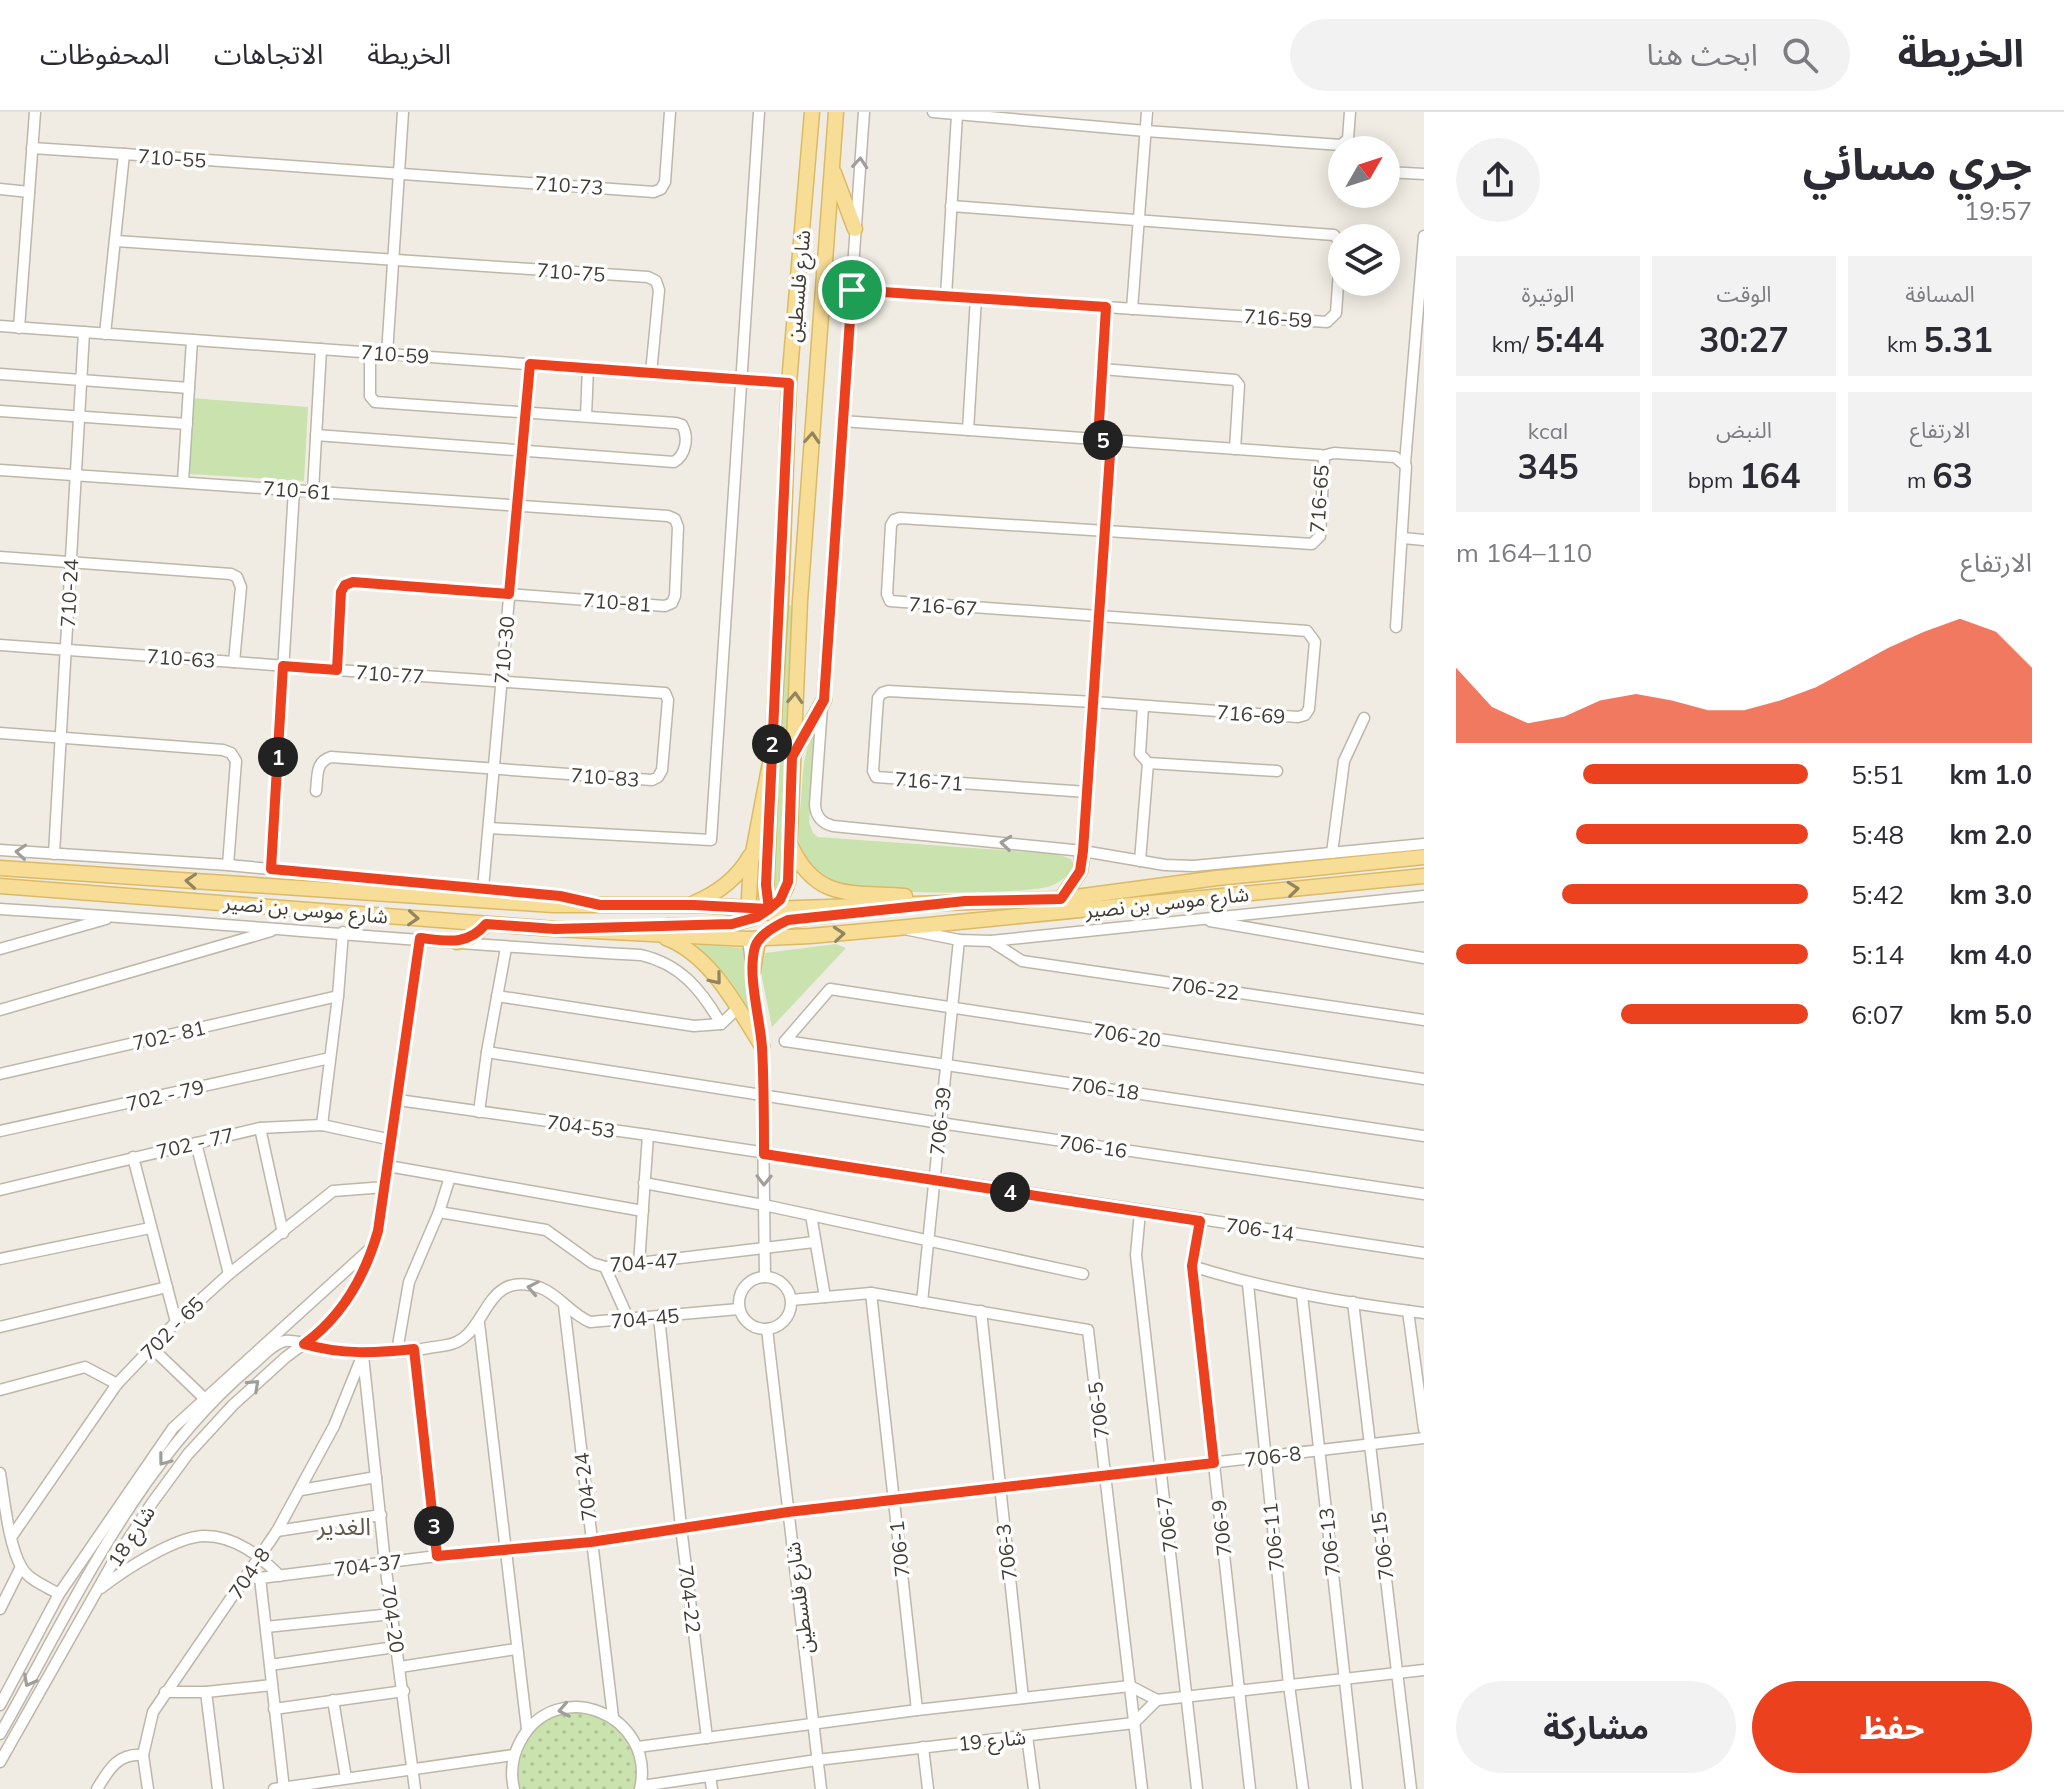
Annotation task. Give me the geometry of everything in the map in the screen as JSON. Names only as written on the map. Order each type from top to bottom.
[{"type":"main road","name":"شارع فلسطين","points":[[753,971],[755,938],[748,914],[753,853],[772,752],[789,383],[812,112]]},
{"type":"main road","name":"شارع فلسطين","points":[[769,909],[780,900],[788,882],[800,601],[836,112]]},
{"type":"main road","points":[[832,169],[855,229]]},
{"type":"main road","points":[[781,600],[800,601]]},
{"type":"main road","points":[[792,757],[824,700]]},
{"type":"main road","points":[[772,752],[766,896],[778,924],[810,936]]},
{"type":"main road","points":[[788,840],[804,870],[833,890],[965,901]]},
{"type":"main road","points":[[1061,899],[1080,871],[1083,851]]},
{"type":"main road","points":[[689,905],[726,885],[753,853]]},
{"type":"main road","name":"شارع موسى بن نصير","points":[[0,868],[403,897],[600,905],[689,905],[748,914],[769,909],[1061,899],[1217,878],[1424,857]]},
{"type":"main road","points":[[1080,871],[1101,893]]},
{"type":"main road","name":"شارع موسى بن نصير","points":[[0,886],[555,929],[755,938],[898,928],[1424,876]]},
{"type":"main road","points":[[755,938],[788,920],[965,901]]},
{"type":"main road","points":[[555,929],[732,924],[748,914]]},
{"type":"main road","points":[[457,942],[471,938],[486,924]]},
{"type":"main road","points":[[654,934],[686,947],[696,956],[738,1008],[762,1046]]},
{"type":"street","points":[[19,328],[35,112]]},
{"type":"street","points":[[387,354],[403,112]]},
{"type":"street","name":"710-73","points":[[399,173],[654,192],[661,189],[665,182],[670,112]]},
{"type":"street","points":[[489,828],[711,840],[759,112]]},
{"type":"street","points":[[864,112],[815,805],[816,814],[822,822],[1194,866],[1424,844]]},
{"type":"street","points":[[933,112],[1341,145],[1348,139],[1350,112]]},
{"type":"street","points":[[1132,309],[1147,112]]},
{"type":"street","points":[[946,296],[957,115]]},
{"type":"street","points":[[32,148],[124,154]]},
{"type":"street","name":"710-55","points":[[105,334],[124,154],[399,173]]},
{"type":"street","points":[[1400,173],[1424,174]]},
{"type":"street","points":[[0,189],[29,192]]},
{"type":"street","name":"716-59","points":[[852,290],[1327,322],[1336,313],[1341,243],[1334,235],[951,206]]},
{"type":"street","points":[[1396,627],[1408,473],[1405,463],[1424,236]]},
{"type":"street","name":"710-75","points":[[116,241],[648,277],[656,281],[659,290],[651,373]]},
{"type":"street","points":[[968,430],[976,298]]},
{"type":"street","points":[[1098,439],[1106,307]]},
{"type":"street","name":"710-59","points":[[0,326],[789,383]]},
{"type":"street","name":"710-24","points":[[54,854],[84,332]]},
{"type":"street","points":[[183,482],[192,340]]},
{"type":"street","points":[[313,491],[321,349]]},
{"type":"street","points":[[316,435],[674,462],[684,449],[686,432],[682,425],[676,423],[375,402],[369,389],[370,353]]},
{"type":"street","name":"710-30","points":[[483,888],[530,364]]},
{"type":"street","points":[[586,416],[588,368]]},
{"type":"street","points":[[1102,369],[1235,380],[1239,385],[1235,449]]},
{"type":"street","points":[[0,374],[189,388]]},
{"type":"street","points":[[0,411],[187,424]]},
{"type":"street","name":"716-65","points":[[842,421],[1235,449],[1322,456],[1325,459],[1320,536],[1312,544],[1105,531]]},
{"type":"street","points":[[1083,851],[1111,440]]},
{"type":"street","points":[[1322,456],[1334,453],[1395,457],[1405,463]]},
{"type":"street","name":"710-61","points":[[0,470],[517,505]]},
{"type":"street","points":[[271,869],[294,490]]},
{"type":"street","name":"710-81","points":[[509,594],[665,606],[672,603],[675,596],[678,527],[675,519],[517,505]]},
{"type":"street","name":"716-67","points":[[1099,617],[890,601],[887,594],[891,525],[900,518],[1105,531]]},
{"type":"street","points":[[1403,538],[1424,540]]},
{"type":"street","points":[[0,557],[71,563]]},
{"type":"street","name":"710-63","points":[[0,645],[234,662],[241,587],[237,577],[231,574],[71,563]]},
{"type":"street","name":"710-77","points":[[502,682],[337,670],[341,592],[345,585],[353,582],[509,594]]},
{"type":"street","name":"716-69","points":[[1094,702],[1298,717],[1305,715],[1309,709],[1315,642],[1307,631],[1099,617]]},
{"type":"street","points":[[234,662],[337,670]]},
{"type":"street","name":"710-83","points":[[494,770],[652,780],[662,770],[668,700],[665,693],[502,682]]},
{"type":"street","name":"716-71","points":[[1087,792],[876,777],[873,771],[878,698],[888,691],[1094,702]]},
{"type":"street","points":[[1143,706],[1140,754],[1148,763],[1277,771]]},
{"type":"street","points":[[1332,853],[1344,761],[1364,718]]},
{"type":"street","points":[[0,733],[231,753],[236,761],[228,865]]},
{"type":"street","points":[[316,791],[319,766],[331,757],[494,770]]},
{"type":"street","points":[[1140,861],[1148,763]]},
{"type":"street","points":[[0,850],[228,865],[483,888],[560,896],[600,905]]},
{"type":"street","points":[[898,928],[959,940],[991,941],[1424,896]]},
{"type":"street","points":[[1397,899],[1424,903]]},
{"type":"street","points":[[0,909],[343,932],[506,948],[641,955],[662,960],[687,976],[706,997],[721,1024]]},
{"type":"street","points":[[0,949],[116,916]]},
{"type":"street","points":[[1196,919],[1424,958]]},
{"type":"street","points":[[0,1010],[279,928]]},
{"type":"street","points":[[322,1125],[343,932]]},
{"type":"street","name":"شارع 18","points":[[0,1762],[96,1591],[152,1503],[188,1454],[233,1405],[329,1322],[366,1266],[385,1187],[420,938]]},
{"type":"street","name":"706-39","points":[[922,1302],[959,940]]},
{"type":"street","name":"706-22","points":[[991,941],[1022,961],[1424,1020]]},
{"type":"street","points":[[479,1112],[506,948]]},
{"type":"street","points":[[753,971],[762,1046],[765,1277]]},
{"type":"street","name":"706-20","points":[[785,1041],[830,989],[1424,1079]]},
{"type":"street","name":"702- 81","points":[[0,1074],[338,996]]},
{"type":"street","points":[[497,996],[694,1026],[721,1024],[738,1008]]},
{"type":"street","name":"706-18","points":[[785,1041],[1424,1136]]},
{"type":"street","name":"706-16","points":[[487,1052],[1424,1194]]},
{"type":"street","name":"702 - 79","points":[[0,1131],[330,1058]]},
{"type":"street","name":"704-53","points":[[398,1100],[764,1154]]},
{"type":"street","name":"702 - 77","points":[[0,1190],[260,1128],[322,1125],[392,1140]]},
{"type":"street","points":[[260,1128],[283,1233]]},
{"type":"street","points":[[639,1264],[648,1135]]},
{"type":"street","points":[[196,1143],[229,1274]]},
{"type":"street","name":"706-14","points":[[764,1154],[1424,1253]]},
{"type":"street","points":[[133,1157],[176,1322]]},
{"type":"street","points":[[388,1166],[643,1211]]},
{"type":"street","points":[[397,1351],[409,1282],[439,1212],[450,1177]]},
{"type":"street","points":[[644,1183],[764,1205],[1083,1274]]},
{"type":"street","name":"702 - 65","points":[[12,1536],[117,1384],[176,1322],[229,1274],[333,1191],[385,1187]]},
{"type":"street","name":"704-47","points":[[439,1212],[546,1230],[592,1263],[605,1267],[814,1242]]},
{"type":"street","name":"706-7","points":[[1140,1212],[1136,1255],[1197,1789]]},
{"type":"street","points":[[811,1215],[825,1297]]},
{"type":"street","name":"706-9","points":[[1200,1221],[1192,1266],[1250,1789]]},
{"type":"street","points":[[0,1259],[150,1228]]},
{"type":"street","points":[[0,1705],[59,1594],[173,1428],[192,1417],[204,1398],[373,1246]]},
{"type":"street","points":[[1192,1266],[1248,1284],[1302,1295],[1424,1313]]},
{"type":"street","points":[[605,1267],[629,1320]]},
{"type":"street","points":[[765,1277],[784,1285],[791,1300],[785,1321],[767,1329],[751,1326],[739,1309],[742,1289],[749,1282],[765,1277]]},
{"type":"street","name":"706-11","points":[[1248,1284],[1264,1457],[1303,1789]]},
{"type":"street","name":"704-45","points":[[304,1344],[363,1354],[459,1343],[474,1330],[488,1302],[516,1285],[548,1291],[590,1322],[739,1309]]},
{"type":"street","points":[[0,1327],[167,1287]]},
{"type":"street","name":"706-5","points":[[791,1300],[871,1293],[1088,1330],[1142,1789]]},
{"type":"street","name":"706-1","points":[[871,1293],[917,1710]]},
{"type":"street","name":"706-13","points":[[1302,1295],[1357,1789]]},
{"type":"street","name":"706-15","points":[[1353,1302],[1411,1789]]},
{"type":"street","name":"704-24","points":[[564,1305],[613,1717]]},
{"type":"street","name":"706-3","points":[[981,1311],[1023,1698]]},
{"type":"street","points":[[1408,1311],[1424,1429]]},
{"type":"street","name":"704-22","points":[[659,1317],[707,1738]]},
{"type":"street","points":[[479,1321],[527,1729]]},
{"type":"street","points":[[568,1343],[574,1332],[590,1322]]},
{"type":"street","name":"شارع فلسطين","points":[[767,1329],[817,1760]]},
{"type":"street","name":"شارع 18","points":[[0,1734],[67,1610],[135,1499],[192,1417],[272,1348],[286,1341],[304,1344]]},
{"type":"street","points":[[152,1348],[204,1398]]},
{"type":"street","points":[[414,1349],[437,1556]]},
{"type":"street","name":"704-20","points":[[363,1354],[395,1647],[404,1691],[415,1789]]},
{"type":"street","name":"704-8","points":[[148,1789],[143,1755],[153,1712],[277,1531],[334,1426],[363,1354]]},
{"type":"street","points":[[0,1390],[85,1367],[117,1384]]},
{"type":"street","name":"706-8","points":[[788,1512],[1424,1438]]},
{"type":"street","points":[[0,1473],[21,1567],[28,1575],[59,1594]]},
{"type":"street","points":[[301,1490],[376,1477]]},
{"type":"street","name":"704-37","points":[[246,1578],[591,1542],[788,1512]]},
{"type":"street","points":[[277,1531],[381,1515]]},
{"type":"street","points":[[96,1591],[123,1570],[155,1553],[203,1536],[232,1542],[260,1556],[280,1576]]},
{"type":"street","points":[[0,1609],[4,1592],[21,1567]]},
{"type":"street","points":[[260,1578],[280,1789],[351,1782],[412,1769],[513,1755]]},
{"type":"street","points":[[266,1627],[392,1614]]},
{"type":"street","points":[[270,1665],[395,1647]]},
{"type":"street","points":[[400,1667],[516,1649]]},
{"type":"street","points":[[1130,1686],[1157,1700],[1424,1670]]},
{"type":"street","points":[[165,1692],[206,1692],[272,1685]]},
{"type":"street","name":"شارع 19","points":[[638,1747],[1130,1686]]},
{"type":"street","points":[[274,1709],[404,1691]]},
{"type":"street","points":[[206,1692],[218,1789]]},
{"type":"street","points":[[333,1700],[351,1782]]},
{"type":"street","points":[[1134,1723],[1157,1700]]},
{"type":"street","points":[[514,1789],[513,1755],[527,1729],[555,1710],[584,1706],[613,1717],[626,1728],[638,1747],[642,1763],[641,1787]]},
{"type":"street","name":"شارع 19","points":[[641,1787],[817,1760],[1134,1723]]},
{"type":"street","points":[[1027,1736],[1034,1789]]},
{"type":"street","points":[[923,1747],[928,1789]]},
{"type":"street","points":[[97,1789],[121,1757],[143,1755]]},
{"type":"street","points":[[817,1760],[821,1789]]},
{"type":"street","points":[[710,1776],[712,1789]]},
{"type":"green space","points":[[191,398],[308,407],[304,481],[190,474]]},
{"type":"green space","points":[[786,603],[795,608],[781,833],[782,873],[775,895],[773,890]]},
{"type":"green space","points":[[814,734],[809,822],[818,837],[1057,854],[1071,859],[1073,864],[1069,872],[1051,886],[1030,890],[905,892],[833,883],[821,876],[805,859],[798,830],[804,765]]},
{"type":"green space","points":[[696,944],[743,948],[754,1018]]},
{"type":"green space","points":[[836,944],[846,948],[772,1027],[761,973],[765,953]]},
{"type":"green space","points":[[584,1707],[613,1718],[637,1747],[640,1789],[515,1789],[514,1755],[535,1721]]},
{"type":"district","name":"الغدير","points":[[344,1526]]},
{"type":"route","points":[[852,290],[824,700],[792,757],[788,882],[780,900],[769,909],[600,905],[560,896],[271,869],[283,666],[337,670],[341,592],[345,585],[353,582],[509,594],[530,364],[789,383],[766,885],[769,909],[757,917],[732,924],[555,929],[486,924],[471,938],[457,942],[420,938],[378,1231],[366,1266],[340,1310],[304,1344],[363,1354],[414,1349],[437,1556],[591,1542],[788,1512],[1214,1463],[1192,1266],[1200,1221],[764,1154],[762,1046],[753,971],[755,947],[761,938],[788,920],[965,901],[1061,899],[1080,871],[1083,851],[1111,440],[1098,439],[1106,307],[852,290]]}]
